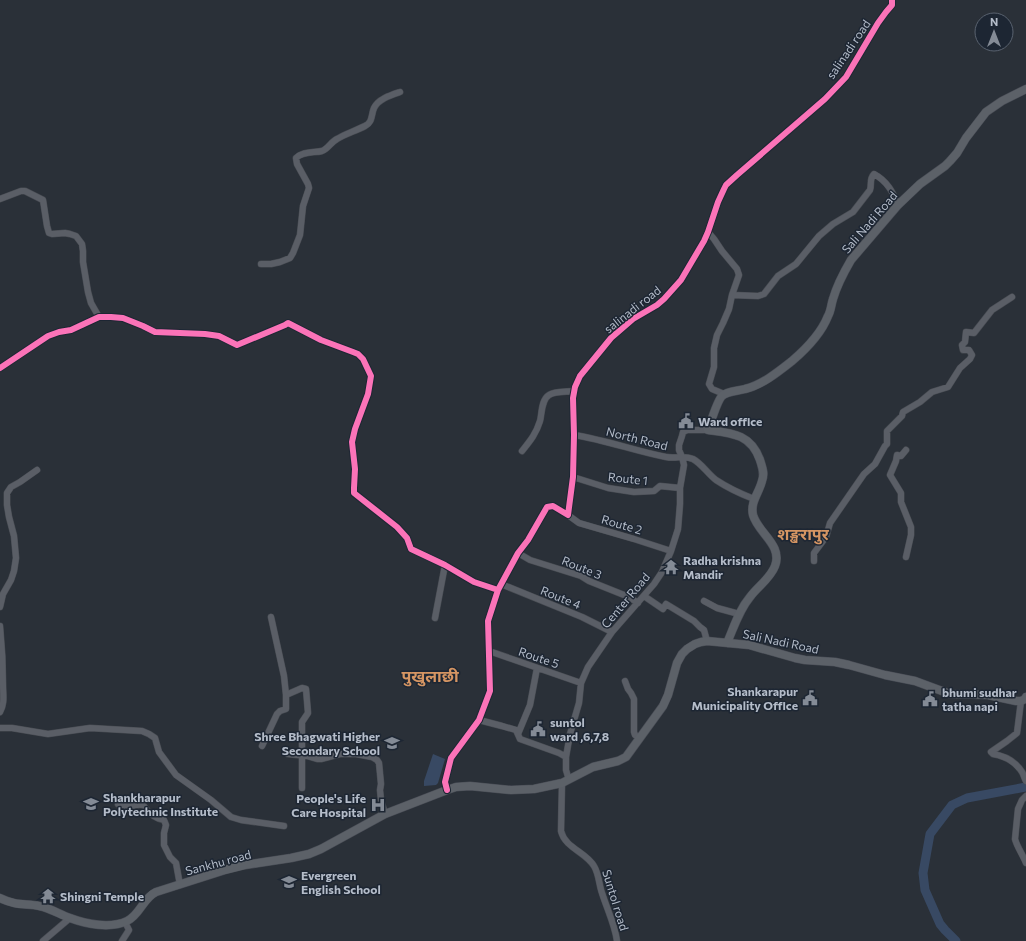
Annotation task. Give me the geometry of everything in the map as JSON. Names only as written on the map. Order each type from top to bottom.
[{"type":"main road","name":"Sali Nadi Road","points":[[724,394],[751,387],[763,382],[791,361],[812,341],[828,318],[833,298],[851,260],[898,205],[920,184],[950,161],[986,112],[1002,100],[1026,89]]},
{"type":"main road","points":[[708,430],[720,399],[724,394]]},
{"type":"main road","name":"Sali Nadi Road","points":[[708,430],[734,434],[746,440],[755,449],[764,474],[763,480],[754,499],[752,509],[760,529],[772,544],[777,555],[773,571],[751,595],[739,614],[727,643],[748,645],[805,660],[836,662],[915,681],[950,694],[984,695],[1016,701],[1023,699]]},
{"type":"main road","points":[[565,782],[592,767],[626,758],[663,706],[668,695],[677,663],[682,654],[687,649],[701,642],[707,641],[727,643]]},
{"type":"main road","name":"Sankhu road","points":[[125,922],[133,918],[138,913],[147,898],[164,889],[245,865],[291,858],[321,850],[385,814],[447,790],[470,786],[511,790],[534,789],[565,782]]},
{"type":"main road","points":[[0,898],[14,903],[42,907],[70,918],[96,924],[116,925],[125,922]]},
{"type":"street","name":"salinadi road","points":[[568,514],[573,477],[573,398],[575,387],[580,376],[611,338],[633,319],[657,305],[681,280],[704,241],[718,202],[726,185],[825,99],[846,77],[882,17],[892,5],[892,0]]},
{"type":"street","points":[[261,264],[271,264],[290,258],[300,235],[303,206],[309,188],[297,164],[296,158],[299,155],[325,150],[332,142],[344,135],[366,126],[372,119],[374,108],[386,97],[400,92]]},
{"type":"street","points":[[732,295],[758,296],[764,294],[778,276],[796,264],[815,239],[833,224],[853,212],[870,190],[871,179],[874,174],[889,187],[898,205]]},
{"type":"street","points":[[0,199],[25,191],[44,200],[49,233],[65,233],[76,236],[82,244],[83,262],[91,303],[99,317],[71,330],[48,336],[0,368]]},
{"type":"street","points":[[708,232],[739,275],[729,309],[717,335],[714,348],[714,367],[709,384],[712,389],[724,394]]},
{"type":"street","points":[[814,562],[814,553],[826,537],[830,523],[864,474],[875,464],[887,444],[887,431],[902,416],[903,412],[920,402],[932,392],[948,387],[960,368],[972,355],[969,350],[963,350],[962,345],[965,342],[966,332],[974,333],[989,316],[992,310],[1012,297]]},
{"type":"street","name":"Route 4","points":[[99,317],[123,318],[155,332],[219,336],[238,344],[288,323],[321,340],[358,354],[365,362],[371,376],[368,394],[354,429],[352,442],[355,469],[354,493],[397,527],[406,538],[411,549],[446,565],[474,582],[500,587],[582,617],[612,632]]},
{"type":"street","points":[[522,451],[535,434],[547,396],[574,391]]},
{"type":"street","name":"Center Road","points":[[565,782],[566,757],[570,734],[579,703],[581,683],[588,667],[612,632],[654,584],[662,572],[671,551],[679,523],[680,488],[684,465],[679,448],[683,432],[687,430],[708,430]]},
{"type":"street","name":"North Road","points":[[574,435],[613,443],[670,458],[682,457],[694,460],[717,480],[733,490],[754,499]]},
{"type":"street","points":[[906,450],[901,456],[897,455],[896,462],[890,475],[901,493],[901,502],[911,527],[911,535],[906,557]]},
{"type":"street","points":[[0,607],[3,594],[14,571],[16,558],[14,536],[7,505],[7,493],[11,487],[37,470]]},
{"type":"street","name":"Route 1","points":[[573,477],[608,488],[634,492],[654,491],[660,486],[680,488]]},
{"type":"street","points":[[447,790],[445,782],[451,758],[479,720],[490,691],[488,621],[500,587],[547,507],[553,506],[568,514]]},
{"type":"street","name":"Route 2","points":[[568,514],[579,523],[671,551]]},
{"type":"street","name":"Route 3","points":[[518,554],[530,560],[581,576],[638,603]]},
{"type":"street","points":[[435,618],[446,565]]},
{"type":"street","points":[[644,596],[663,609],[666,604],[694,621],[704,630],[707,641]]},
{"type":"street","points":[[704,601],[717,608],[739,614]]},
{"type":"street","points":[[262,746],[277,714],[286,709],[284,676],[271,617]]},
{"type":"street","points":[[0,626],[3,656],[4,697],[4,702],[0,712]]},
{"type":"street","name":"Route 5","points":[[489,651],[581,683]]},
{"type":"street","points":[[518,734],[530,705],[537,668]]},
{"type":"street","points":[[625,681],[634,699],[634,732],[635,735],[640,738]]},
{"type":"street","points":[[286,695],[302,688],[306,689],[308,713],[302,722],[302,788]]},
{"type":"street","points":[[1023,699],[1020,708],[1017,733],[991,752],[1010,760],[1023,773],[1026,781]]},
{"type":"street","points":[[479,720],[516,730],[520,739],[566,757]]},
{"type":"street","points":[[0,728],[12,728],[48,734],[90,728],[146,732],[154,738],[159,752],[176,775],[211,800],[231,818],[284,826]]},
{"type":"street","points":[[288,754],[321,759],[340,754],[356,754],[372,757],[377,760],[380,768],[381,800],[385,814]]},
{"type":"street","name":"Suntol road","points":[[565,782],[561,831],[562,835],[566,841],[595,867],[617,941]]},
{"type":"street","points":[[1026,796],[1022,800],[1018,809],[1015,838],[1026,863]]},
{"type":"street","points":[[118,804],[124,806],[138,804],[143,805],[146,810],[159,819],[164,820],[166,826],[164,832],[164,845],[170,857],[176,864],[180,885]]},
{"type":"street","points":[[43,941],[70,918]]},
{"type":"street","points":[[122,941],[129,930],[125,922]]},
{"type":"water","points":[[433,754],[445,759],[438,783],[436,785],[424,786],[424,781]]},
{"type":"waterway","points":[[956,941],[940,924],[925,890],[923,873],[930,834],[952,805],[967,798],[1026,787]]},
{"type":"cycle path","points":[[447,790],[445,782],[451,758],[479,720],[490,691],[488,621],[498,590],[518,553],[528,540],[547,507],[553,506],[568,515],[573,477],[573,398],[575,387],[580,376],[611,338],[633,319],[657,305],[681,280],[704,241],[718,202],[726,185],[825,99],[846,77],[878,23],[892,5],[892,0]]},
{"type":"cycle path","points":[[0,368],[48,336],[71,330],[99,317],[123,318],[155,332],[219,336],[237,345],[288,323],[321,340],[358,354],[363,359],[371,376],[368,394],[355,429],[352,442],[355,469],[354,493],[397,527],[407,538],[411,549],[445,565],[474,582],[498,590]]},
{"type":"place","name":"Ward office","points":[[686,421]]},
{"type":"place","name":"Radha krishna Mandir","points":[[671,567]]},
{"type":"place","name":"Shankarapur Municipality Office","points":[[810,698]]},
{"type":"place","name":"bhumi sudhar tatha napi","points":[[930,699]]},
{"type":"place","name":"suntol ward ,6,7,8","points":[[538,729]]},
{"type":"place","name":"Shree Bhagwati Higher Secondary School","points":[[392,743]]},
{"type":"place","name":"Shankharapur Polytechnic Institute","points":[[91,804]]},
{"type":"place","name":"People's Life Care Hospital","points":[[378,805]]},
{"type":"place","name":"Evergreen English School","points":[[289,882]]},
{"type":"place","name":"Shingni Temple","points":[[48,896]]},
{"type":"district","name":"शङ्खरापुर","points":[[803,533]]},
{"type":"district","name":"पुखुलाछी","points":[[430,675]]}]
